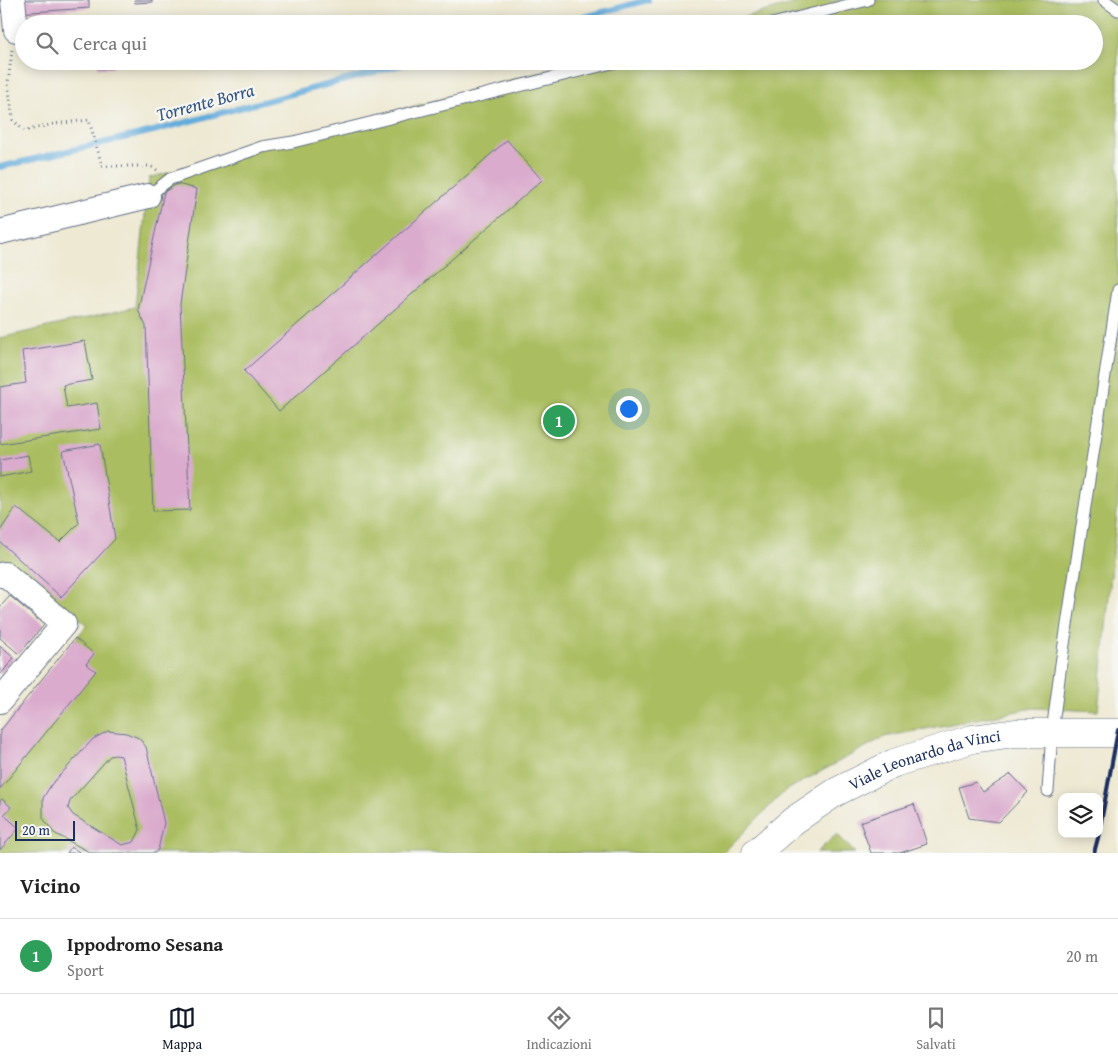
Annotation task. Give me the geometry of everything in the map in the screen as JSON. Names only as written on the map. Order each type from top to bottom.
[{"type":"main road","name":"Viale Leonardo da Vinci","points":[[756,853],[793,821],[836,792],[894,763],[972,739],[1015,733],[1118,733]]},
{"type":"street","points":[[13,0],[15,20]]},
{"type":"street","points":[[0,232],[148,196]]},
{"type":"street","points":[[0,575],[5,574],[64,624],[0,701]]},
{"type":"lane","points":[[808,15],[868,0]]},
{"type":"lane","points":[[1104,0],[1118,10]]},
{"type":"lane","points":[[148,196],[170,178],[262,147],[293,142],[584,70]]},
{"type":"lane","points":[[1048,790],[1052,732],[1061,664],[1118,290]]},
{"type":"path","points":[[15,36],[8,83],[13,120],[24,131],[54,124],[89,120],[102,166],[150,166],[170,178]]},
{"type":"green space","points":[[807,0],[1118,0],[1118,503],[1098,711],[1033,708],[884,737],[785,791],[723,853],[0,853],[0,732],[87,625],[6,561],[0,561],[0,338],[135,307],[149,178],[548,70],[1103,70],[1103,15],[752,15]]},
{"type":"green space","points":[[837,834],[855,853],[816,853]]},
{"type":"building","points":[[17,0],[89,0],[89,8],[18,13]]},
{"type":"building","points":[[134,0],[152,0],[152,2],[135,3]]},
{"type":"building","points":[[507,140],[542,180],[279,411],[244,371]]},
{"type":"building","points":[[177,184],[197,189],[180,304],[190,510],[153,511],[146,326],[138,310],[164,192]]},
{"type":"building","points":[[85,341],[92,380],[63,385],[67,408],[97,403],[101,429],[0,444],[0,387],[26,383],[22,351]]},
{"type":"building","points":[[100,444],[115,539],[61,597],[0,542],[0,531],[16,507],[60,542],[79,523],[63,451]]},
{"type":"building","points":[[28,455],[31,471],[0,477],[0,460]]},
{"type":"building","points":[[10,596],[44,625],[19,654],[0,638],[0,607]]},
{"type":"building","points":[[75,638],[94,654],[86,664],[96,671],[0,789],[0,731]]},
{"type":"building","points":[[0,646],[14,658],[0,675]]},
{"type":"building","points":[[108,731],[126,733],[139,738],[146,747],[164,823],[158,850],[155,853],[91,853],[54,833],[43,818],[43,798],[51,785],[93,739]],"holes":[[[110,756],[121,756],[140,830],[134,842],[122,845],[73,815],[68,808],[70,801]]]},
{"type":"building","points":[[1011,774],[1028,792],[999,822],[969,818],[959,787],[976,782],[983,792]]},
{"type":"building","points":[[2,799],[11,807],[4,815],[19,828],[0,850],[0,801]]},
{"type":"building","points":[[914,804],[927,844],[900,853],[871,853],[860,822]]},
{"type":"building","points":[[71,847],[81,853],[67,853]]},
{"type":"waterway","name":"Torrente Borra","points":[[592,15],[648,0]]},
{"type":"waterway","name":"Torrente Borra","points":[[0,167],[153,131],[382,70]]},
{"type":"railway","points":[[1103,811],[1118,730]]},
{"type":"railway","points":[[1094,853],[1098,838]]},
{"type":"place","name":"Ippodromo Sesana","points":[[559,421]]}]
